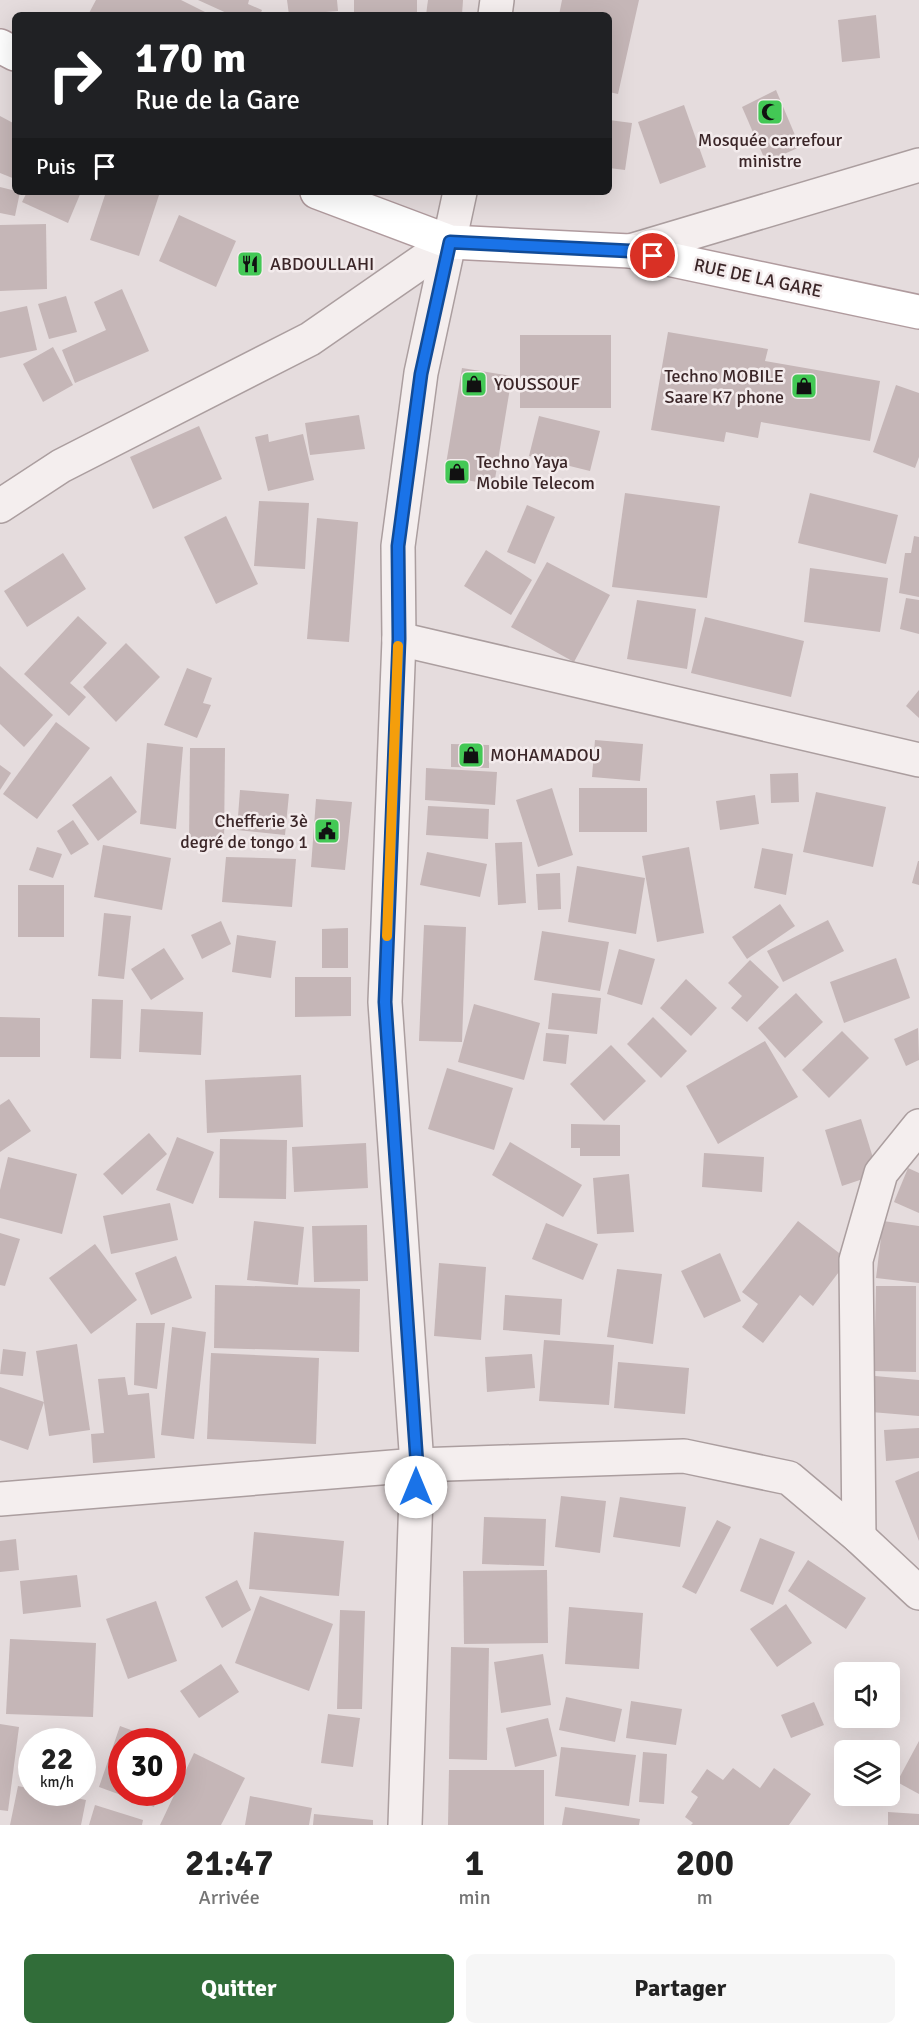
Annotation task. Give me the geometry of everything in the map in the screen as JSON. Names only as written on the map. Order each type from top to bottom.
[{"type":"main road","name":"RUE DE LA GARE","points":[[325,195],[450,242],[630,251],[919,312]]},
{"type":"street","points":[[630,251],[919,165]]},
{"type":"street","points":[[405,1825],[417,1465],[385,1002],[399,639],[398,546],[421,374],[459,195]]},
{"type":"street","points":[[0,506],[61,466],[310,339],[450,242]]},
{"type":"street","points":[[399,639],[919,760]]},
{"type":"street","points":[[859,1537],[856,1260],[881,1173],[919,1126]]},
{"type":"street","points":[[0,1499],[417,1465],[684,1456],[789,1478],[859,1537],[919,1593]]},
{"type":"building","points":[[96,0],[181,0],[205,12],[90,12]]},
{"type":"building","points":[[198,0],[249,0],[248,4],[262,10],[261,12],[224,12]]},
{"type":"building","points":[[287,0],[337,0],[338,11],[289,12]]},
{"type":"building","points":[[354,0],[417,0],[417,12],[354,12]]},
{"type":"building","points":[[428,0],[463,0],[462,12],[426,12]]},
{"type":"building","points":[[562,0],[639,0],[618,94],[612,93],[612,12],[560,12]]},
{"type":"building","points":[[876,15],[880,58],[842,62],[838,20]]},
{"type":"building","points":[[776,90],[800,147],[766,162],[742,107]]},
{"type":"building","points":[[684,105],[706,167],[660,184],[638,122]]},
{"type":"building","points":[[0,116],[12,122],[12,178],[0,173]]},
{"type":"building","points":[[612,120],[632,123],[625,170],[612,168]]},
{"type":"building","points":[[0,187],[12,190],[12,195],[19,195],[15,216],[0,213]]},
{"type":"building","points":[[26,195],[80,195],[68,223],[22,202]]},
{"type":"building","points":[[105,195],[159,195],[139,256],[90,240]]},
{"type":"building","points":[[179,215],[236,241],[216,287],[159,261]]},
{"type":"building","points":[[46,224],[47,289],[0,291],[0,225]]},
{"type":"building","points":[[122,289],[149,351],[75,383],[62,350],[106,330],[94,302]]},
{"type":"building","points":[[66,296],[77,332],[49,339],[38,304]]},
{"type":"building","points":[[27,306],[37,350],[0,358],[0,312]]},
{"type":"building","points":[[668,332],[768,349],[765,361],[880,381],[870,441],[761,422],[758,438],[726,432],[724,442],[651,430]]},
{"type":"building","points":[[520,335],[611,335],[611,408],[520,408]]},
{"type":"building","points":[[53,347],[73,385],[43,402],[23,364]]},
{"type":"building","points":[[462,368],[512,376],[494,485],[444,476]]},
{"type":"building","points":[[896,385],[919,393],[919,457],[915,468],[873,452]]},
{"type":"building","points":[[359,415],[365,449],[310,455],[305,423]]},
{"type":"building","points":[[539,416],[600,431],[590,471],[529,456]]},
{"type":"building","points":[[199,426],[222,479],[153,509],[130,457]]},
{"type":"building","points":[[268,434],[269,442],[303,434],[314,480],[268,491],[255,437]]},
{"type":"building","points":[[625,493],[720,506],[707,598],[612,587]]},
{"type":"building","points":[[810,493],[898,515],[886,564],[798,543]]},
{"type":"building","points":[[259,501],[309,503],[305,569],[254,566]]},
{"type":"building","points":[[527,505],[555,517],[535,564],[507,552]]},
{"type":"building","points":[[226,516],[258,584],[216,604],[184,537]]},
{"type":"building","points":[[317,518],[358,522],[349,642],[307,639]]},
{"type":"building","points":[[914,536],[919,537],[919,597],[899,593],[905,553],[911,553]]},
{"type":"building","points":[[486,550],[532,580],[511,615],[464,586]]},
{"type":"building","points":[[63,553],[86,589],[27,627],[4,591]]},
{"type":"building","points":[[547,562],[610,595],[574,662],[511,627]]},
{"type":"building","points":[[810,568],[888,578],[880,632],[804,622]]},
{"type":"building","points":[[906,598],[919,600],[919,634],[900,629]]},
{"type":"building","points":[[637,600],[696,609],[687,669],[627,659]]},
{"type":"building","points":[[78,616],[107,643],[70,683],[86,697],[69,716],[24,674]]},
{"type":"building","points":[[705,617],[804,641],[791,697],[691,673]]},
{"type":"building","points":[[126,643],[160,677],[116,722],[83,687]]},
{"type":"building","points":[[0,666],[53,715],[24,747],[0,724]]},
{"type":"building","points":[[187,668],[212,678],[203,703],[211,705],[197,738],[164,725]]},
{"type":"building","points":[[919,690],[919,718],[906,706]]},
{"type":"building","points":[[56,722],[90,748],[37,819],[3,794]]},
{"type":"building","points":[[595,740],[643,744],[640,781],[592,777]]},
{"type":"building","points":[[147,743],[183,747],[176,829],[140,824]]},
{"type":"building","points":[[451,744],[489,745],[489,768],[451,767]]},
{"type":"building","points":[[190,748],[225,748],[224,846],[189,846]]},
{"type":"building","points":[[0,765],[11,773],[0,790]]},
{"type":"building","points":[[426,768],[497,772],[495,805],[425,800]]},
{"type":"building","points":[[798,773],[799,802],[771,803],[770,774]]},
{"type":"building","points":[[111,776],[137,812],[98,841],[72,805]]},
{"type":"building","points":[[552,788],[573,855],[538,867],[516,800]]},
{"type":"building","points":[[579,788],[647,788],[647,832],[579,832]]},
{"type":"building","points":[[240,790],[289,794],[285,835],[237,830]]},
{"type":"building","points":[[816,792],[886,807],[873,867],[803,852]]},
{"type":"building","points":[[755,795],[759,824],[720,830],[716,801]]},
{"type":"building","points":[[316,799],[352,802],[345,870],[311,867]]},
{"type":"building","points":[[428,806],[489,809],[488,839],[426,835]]},
{"type":"building","points":[[73,820],[89,844],[71,855],[57,831]]},
{"type":"building","points":[[522,842],[526,903],[498,905],[495,843]]},
{"type":"building","points":[[103,845],[171,858],[162,910],[94,897]]},
{"type":"building","points":[[37,847],[62,854],[53,878],[29,870]]},
{"type":"building","points":[[689,847],[704,933],[657,942],[642,856]]},
{"type":"building","points":[[762,848],[793,854],[786,895],[754,888]]},
{"type":"building","points":[[427,852],[487,864],[480,897],[420,885]]},
{"type":"building","points":[[226,857],[296,859],[292,907],[222,902]]},
{"type":"building","points":[[919,861],[919,885],[912,883]]},
{"type":"building","points":[[577,866],[645,878],[636,934],[568,922]]},
{"type":"building","points":[[560,873],[561,909],[538,910],[536,874]]},
{"type":"building","points":[[18,885],[64,885],[64,937],[18,937]]},
{"type":"building","points":[[780,904],[795,926],[747,959],[732,937]]},
{"type":"building","points":[[104,913],[131,916],[124,979],[98,976]]},
{"type":"building","points":[[828,920],[844,951],[783,982],[767,951]]},
{"type":"building","points":[[221,921],[231,944],[202,959],[191,935]]},
{"type":"building","points":[[424,925],[466,927],[462,1042],[419,1041]]},
{"type":"building","points":[[348,928],[348,968],[322,968],[322,929]]},
{"type":"building","points":[[542,931],[609,942],[600,991],[534,980]]},
{"type":"building","points":[[237,935],[276,941],[271,978],[232,972]]},
{"type":"building","points":[[164,948],[184,979],[151,1000],[131,969]]},
{"type":"building","points":[[619,949],[655,959],[642,1005],[607,994]]},
{"type":"building","points":[[896,958],[910,998],[844,1023],[830,982]]},
{"type":"building","points":[[750,960],[779,987],[747,1022],[731,1008],[742,996],[728,983]]},
{"type":"building","points":[[295,977],[351,977],[351,1016],[295,1017]]},
{"type":"building","points":[[686,979],[717,1008],[691,1036],[660,1008]]},
{"type":"building","points":[[552,993],[601,998],[597,1034],[548,1029]]},
{"type":"building","points":[[796,993],[823,1022],[785,1058],[758,1028]]},
{"type":"building","points":[[92,999],[123,1000],[121,1059],[90,1058]]},
{"type":"building","points":[[474,1004],[540,1023],[524,1080],[458,1062]]},
{"type":"building","points":[[141,1009],[203,1012],[201,1055],[139,1052]]},
{"type":"building","points":[[0,1017],[40,1018],[40,1057],[0,1057]]},
{"type":"building","points":[[653,1017],[687,1051],[661,1078],[627,1044]]},
{"type":"building","points":[[918,1028],[919,1060],[906,1066],[894,1039]]},
{"type":"building","points":[[842,1031],[869,1058],[829,1098],[802,1070]]},
{"type":"building","points":[[546,1033],[569,1035],[566,1064],[543,1061]]},
{"type":"building","points":[[765,1041],[798,1097],[718,1144],[686,1086]]},
{"type":"building","points":[[611,1045],[646,1081],[604,1121],[570,1084]]},
{"type":"building","points":[[447,1068],[513,1088],[494,1150],[428,1129]]},
{"type":"building","points":[[301,1075],[303,1127],[207,1133],[205,1080]]},
{"type":"building","points":[[9,1099],[31,1131],[0,1152],[0,1105]]},
{"type":"building","points":[[861,1119],[878,1174],[842,1186],[825,1130]]},
{"type":"building","points":[[571,1124],[620,1125],[620,1156],[580,1156],[580,1148],[571,1148]]},
{"type":"building","points":[[149,1133],[167,1154],[122,1195],[103,1174]]},
{"type":"building","points":[[177,1137],[214,1152],[193,1204],[156,1190]]},
{"type":"building","points":[[220,1139],[287,1140],[286,1199],[219,1198]]},
{"type":"building","points":[[510,1142],[582,1185],[563,1217],[492,1175]]},
{"type":"building","points":[[366,1143],[368,1188],[294,1192],[292,1147]]},
{"type":"building","points":[[704,1153],[764,1157],[762,1192],[702,1187]]},
{"type":"building","points":[[8,1157],[77,1174],[62,1234],[0,1218],[0,1190]]},
{"type":"building","points":[[908,1168],[919,1173],[919,1213],[894,1202]]},
{"type":"building","points":[[629,1174],[634,1232],[597,1234],[593,1178]]},
{"type":"building","points":[[170,1203],[178,1240],[111,1254],[103,1216]]},
{"type":"building","points":[[254,1221],[304,1227],[298,1285],[247,1280]]},
{"type":"building","points":[[798,1221],[848,1260],[813,1306],[800,1295],[763,1343],[742,1327],[758,1304],[742,1292]]},
{"type":"building","points":[[883,1221],[919,1226],[919,1283],[876,1278]]},
{"type":"building","points":[[546,1223],[598,1244],[583,1280],[532,1259]]},
{"type":"building","points":[[367,1225],[368,1281],[314,1282],[312,1226]]},
{"type":"building","points":[[0,1233],[20,1239],[5,1286],[0,1285]]},
{"type":"building","points":[[95,1244],[137,1300],[91,1334],[49,1278]]},
{"type":"building","points":[[720,1253],[741,1301],[704,1318],[681,1271]]},
{"type":"building","points":[[176,1256],[192,1298],[151,1315],[135,1273]]},
{"type":"building","points":[[439,1263],[486,1267],[481,1340],[434,1336]]},
{"type":"building","points":[[617,1269],[662,1274],[653,1344],[607,1337]]},
{"type":"building","points":[[215,1285],[360,1289],[359,1352],[214,1348]]},
{"type":"building","points":[[876,1286],[916,1286],[916,1372],[874,1371]]},
{"type":"building","points":[[505,1295],[562,1299],[560,1335],[503,1330]]},
{"type":"building","points":[[136,1323],[165,1323],[157,1389],[134,1385]]},
{"type":"building","points":[[172,1327],[206,1332],[194,1439],[161,1435]]},
{"type":"building","points":[[544,1340],[614,1345],[609,1405],[539,1401]]},
{"type":"building","points":[[77,1344],[90,1430],[49,1436],[36,1351]]},
{"type":"building","points":[[3,1349],[26,1352],[23,1376],[0,1374]]},
{"type":"building","points":[[211,1353],[319,1358],[316,1444],[207,1439]]},
{"type":"building","points":[[532,1354],[535,1388],[487,1392],[485,1357]]},
{"type":"building","points":[[618,1362],[689,1368],[685,1414],[614,1408]]},
{"type":"building","points":[[875,1376],[919,1380],[919,1416],[871,1412]]},
{"type":"building","points":[[125,1377],[128,1395],[149,1393],[155,1458],[93,1463],[91,1434],[104,1433],[98,1379]]},
{"type":"building","points":[[0,1387],[44,1402],[28,1450],[0,1440]]},
{"type":"building","points":[[919,1428],[919,1458],[886,1461],[884,1430]]},
{"type":"building","points":[[919,1471],[919,1541],[895,1481]]},
{"type":"building","points":[[561,1496],[606,1501],[600,1553],[555,1547]]},
{"type":"building","points":[[620,1497],[686,1507],[680,1547],[613,1537]]},
{"type":"building","points":[[484,1517],[546,1519],[544,1566],[482,1564]]},
{"type":"building","points":[[717,1520],[731,1527],[696,1594],[682,1587]]},
{"type":"building","points":[[254,1532],[344,1541],[339,1596],[249,1589]]},
{"type":"building","points":[[760,1538],[795,1552],[773,1605],[740,1591]]},
{"type":"building","points":[[16,1539],[19,1570],[0,1572],[0,1541]]},
{"type":"building","points":[[808,1560],[866,1598],[846,1629],[788,1591]]},
{"type":"building","points":[[547,1570],[548,1643],[464,1644],[463,1571]]},
{"type":"building","points":[[77,1575],[81,1607],[23,1614],[20,1581]]},
{"type":"building","points":[[237,1580],[251,1610],[222,1628],[205,1597]]},
{"type":"building","points":[[260,1596],[333,1624],[309,1691],[235,1663]]},
{"type":"building","points":[[156,1601],[177,1661],[128,1679],[106,1619]]},
{"type":"building","points":[[786,1604],[812,1643],[777,1667],[750,1629]]},
{"type":"building","points":[[569,1607],[643,1613],[639,1669],[565,1664]]},
{"type":"building","points":[[340,1610],[365,1611],[362,1709],[337,1709]]},
{"type":"building","points":[[10,1639],[96,1643],[93,1717],[6,1714]]},
{"type":"building","points":[[451,1647],[489,1648],[487,1760],[449,1759]]},
{"type":"building","points":[[543,1654],[551,1705],[501,1713],[494,1662]]},
{"type":"building","points":[[221,1664],[239,1692],[199,1718],[180,1691]]},
{"type":"building","points":[[566,1697],[622,1709],[615,1742],[559,1730]]},
{"type":"building","points":[[631,1701],[682,1709],[676,1745],[626,1738]]},
{"type":"building","points":[[814,1702],[824,1725],[791,1738],[781,1715]]},
{"type":"building","points":[[328,1714],[360,1718],[353,1767],[321,1763]]},
{"type":"building","points":[[548,1718],[557,1756],[515,1767],[506,1728]]},
{"type":"building","points":[[0,1724],[19,1727],[8,1811],[0,1810]]},
{"type":"building","points":[[919,1741],[919,1794],[900,1784],[900,1776]]},
{"type":"building","points":[[561,1747],[636,1755],[629,1806],[555,1796]]},
{"type":"building","points":[[643,1752],[667,1754],[664,1804],[639,1802]]},
{"type":"building","points":[[194,1753],[245,1778],[221,1825],[160,1825],[169,1806],[186,1806],[186,1770]]},
{"type":"building","points":[[108,1761],[108,1790],[99,1787]]},
{"type":"building","points":[[733,1768],[760,1788],[774,1768],[811,1794],[789,1825],[691,1825],[693,1823],[685,1817],[698,1797],[691,1792],[707,1769],[723,1780]]},
{"type":"building","points":[[449,1770],[544,1770],[544,1825],[448,1825]]},
{"type":"building","points":[[18,1786],[18,1806],[85,1806],[81,1825],[10,1825]]},
{"type":"building","points":[[250,1796],[312,1808],[309,1825],[245,1825]]},
{"type":"building","points":[[96,1805],[143,1820],[142,1825],[89,1825]]},
{"type":"building","points":[[565,1807],[640,1819],[639,1825],[562,1825]]},
{"type":"building","points":[[888,1812],[919,1814],[919,1825],[888,1825]]},
{"type":"building","points":[[314,1814],[373,1820],[373,1825],[313,1825]]},
{"type":"slow traffic","points":[[387,936],[398,646]]},
{"type":"place","name":"Mosquée carrefour ministre","points":[[770,112]]},
{"type":"place","name":"ABDOULLAHI","points":[[250,264]]},
{"type":"place","name":"YOUSSOUF","points":[[474,384]]},
{"type":"place","name":"Techno MOBILE Saare K7 phone","points":[[804,386]]},
{"type":"place","name":"Techno Yaya Mobile Telecom","points":[[457,472]]},
{"type":"place","name":"MOHAMADOU","points":[[471,755]]},
{"type":"place","name":"Chefferie 3è degré de tongo 1","points":[[327,831]]},
{"type":"route","points":[[416,1487],[417,1465],[385,1002],[399,639],[398,546],[421,374],[450,242],[630,251],[653,256]]}]
